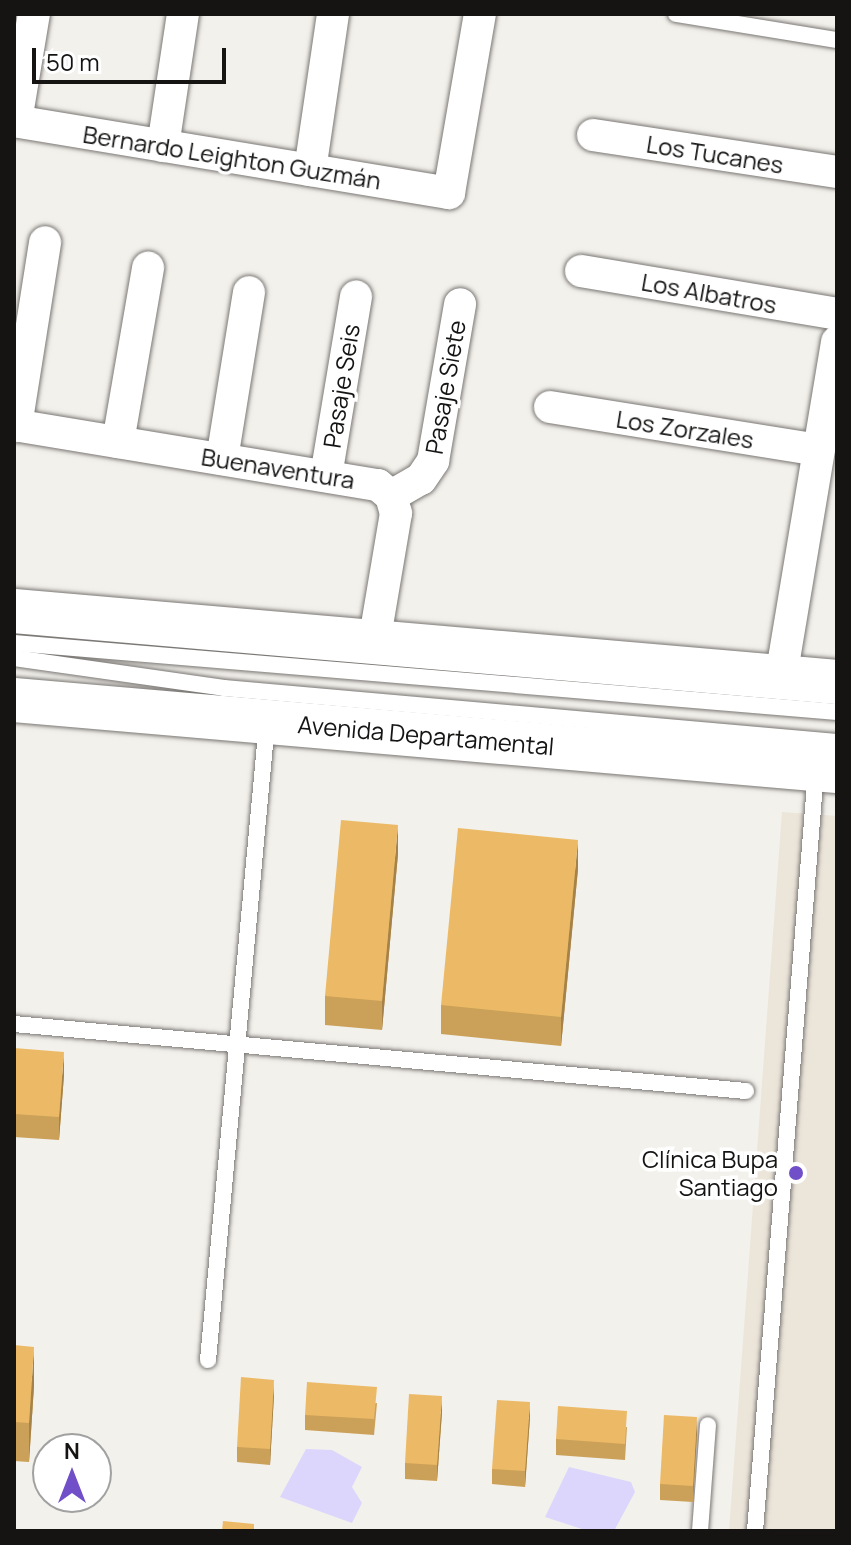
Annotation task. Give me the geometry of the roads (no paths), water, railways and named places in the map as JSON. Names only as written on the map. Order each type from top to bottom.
[{"type":"main road","points":[[14,611],[837,682]]},
{"type":"main road","name":"Avenida Departamental","points":[[14,700],[830,760]]},
{"type":"street","points":[[15,121],[34,14]]},
{"type":"street","points":[[163,146],[183,14]]},
{"type":"street","points":[[310,170],[333,14]]},
{"type":"street","name":"Bernardo Leighton Guzmán","points":[[15,121],[449,193],[480,14]]},
{"type":"street","name":"Los Tucanes","points":[[593,135],[837,172]]},
{"type":"street","points":[[15,425],[45,242]]},
{"type":"street","points":[[118,442],[148,268]]},
{"type":"street","name":"Los Albatros","points":[[581,271],[837,314]]},
{"type":"street","points":[[222,459],[249,292]]},
{"type":"street","name":"Pasaje Seis","points":[[326,476],[356,296]]},
{"type":"street","name":"Pasaje Siete","points":[[391,496],[421,479],[433,461],[460,304]]},
{"type":"street","points":[[781,677],[826,435],[837,342]]},
{"type":"street","name":"Los Zorzales","points":[[550,407],[826,435]]},
{"type":"street","name":"Buenaventura","points":[[15,425],[378,485],[391,496]]},
{"type":"street","points":[[374,643],[396,522],[391,496]]},
{"type":"lane","points":[[676,14],[837,40]]},
{"type":"lane","points":[[14,643],[837,712]]},
{"type":"lane","points":[[14,658],[224,688],[830,760],[755,1531]]},
{"type":"lane","points":[[208,1360],[267,721]]},
{"type":"lane","points":[[14,1024],[746,1091]]},
{"type":"lane","points":[[700,1531],[708,1425]]},
{"type":"place","name":"Clínica Bupa Santiago","points":[[796,1173]]}]
